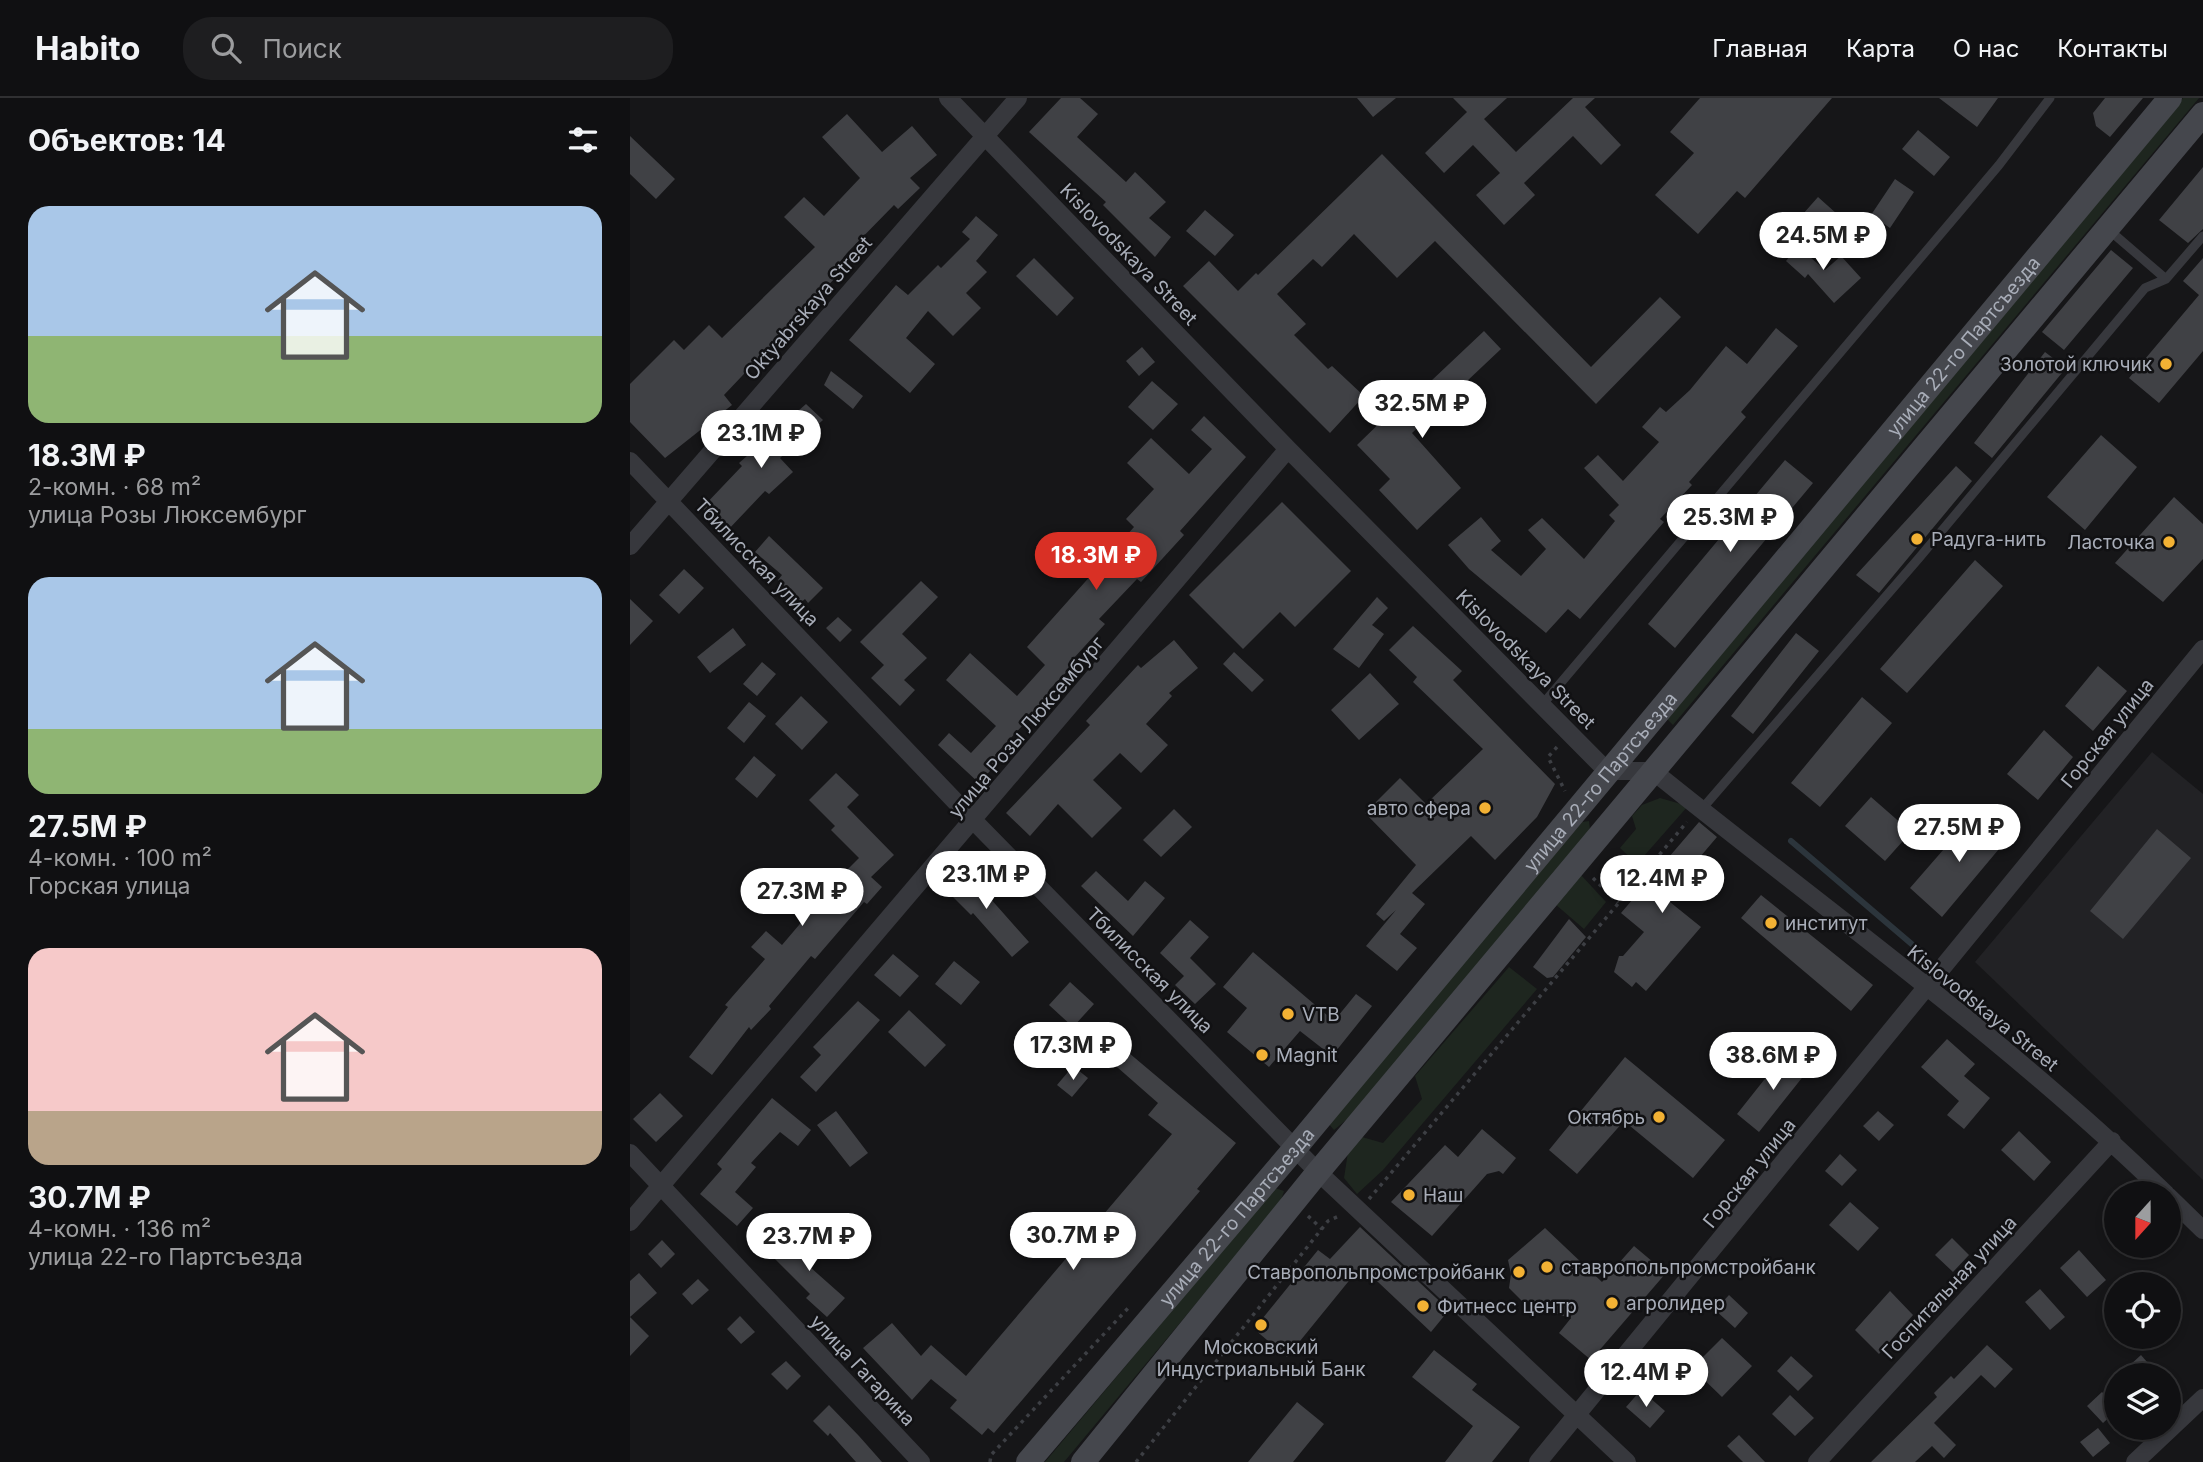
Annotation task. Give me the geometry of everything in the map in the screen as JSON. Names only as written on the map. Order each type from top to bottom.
[{"type":"main road","name":"улица 22-го Партсъезда","points":[[1028,1462],[1296,1147],[2170,98]]},
{"type":"main road","name":"улица 22-го Партсъезда","points":[[1083,1462],[1318,1172],[2203,114]]},
{"type":"street","name":"Kislovodskaya Street","points":[[948,98],[1288,449],[1607,771]]},
{"type":"street","name":"Oktyabrskaya Street","points":[[630,546],[1018,98]]},
{"type":"street","name":"улица Розы Люксембург","points":[[630,1222],[663,1187],[1288,449]]},
{"type":"street","name":"Тбилисская улица","points":[[630,461],[974,821],[1318,1172],[1627,1462]]},
{"type":"street","name":"Горская улица","points":[[1538,1462],[2203,649]]},
{"type":"street","points":[[1607,771],[1653,771]]},
{"type":"street","name":"Kislovodskaya Street","points":[[1653,771],[1927,988],[2112,1141],[2153,1181]]},
{"type":"street","name":"Госпитальная улица","points":[[1817,1462],[2112,1141]]},
{"type":"street","name":"улица Гагарина","points":[[630,1153],[921,1462]]},
{"type":"street","name":"Kislovodskaya Street","points":[[2181,1209],[2203,1230]]},
{"type":"street","points":[[2135,1462],[2203,1398]]},
{"type":"lane","points":[[1542,705],[1998,165],[2050,98]]},
{"type":"lane","points":[[2108,228],[2166,279]]},
{"type":"lane","points":[[1707,814],[2145,288],[2166,279],[2203,236]]},
{"type":"path","points":[[1558,801],[1565,792],[1548,757],[1569,733]]},
{"type":"path","points":[[1136,1462],[1328,1221],[1358,1207],[1382,1186],[1689,819],[1707,814]]},
{"type":"path","points":[[990,1462],[991,1455],[1132,1304]]},
{"type":"shaded area","points":[[2183,98],[2199,98],[1673,725],[1664,716]]},
{"type":"shaded area","points":[[2152,752],[2203,794],[2203,1180],[1975,962]]},
{"type":"shaded area","points":[[1660,798],[1688,806],[1637,864],[1620,848],[1636,829],[1632,816],[1642,805]]},
{"type":"shaded area","points":[[1589,821],[1590,830],[1351,1116],[1334,1130],[1328,1123],[1582,822]]},
{"type":"shaded area","points":[[1581,875],[1606,902],[1584,929],[1555,904]]},
{"type":"shaded area","points":[[1509,967],[1537,989],[1383,1170],[1357,1194],[1344,1178],[1348,1152],[1362,1137],[1383,1143],[1422,1099],[1415,1076]]},
{"type":"shaded area","points":[[1275,1188],[1284,1191],[1280,1203],[1064,1462],[1045,1462]]},
{"type":"building","points":[[1061,98],[1080,98],[1098,114],[1077,137],[1126,182],[1135,172],[1166,202],[1149,218],[1171,237],[1155,257],[1103,205],[1106,202],[1029,132]]},
{"type":"building","points":[[1357,98],[1396,98],[1373,117]]},
{"type":"building","points":[[1453,98],[1507,98],[1484,119],[1516,152],[1573,98],[1595,98],[1585,107],[1621,145],[1601,165],[1573,136],[1524,183],[1535,195],[1504,225],[1476,195],[1500,173],[1473,145],[1444,173],[1425,153],[1467,112]]},
{"type":"building","points":[[1700,98],[1832,98],[1745,198],[1737,191],[1698,234],[1655,195],[1694,153],[1670,132]]},
{"type":"building","points":[[1939,98],[1998,98],[1977,127]]},
{"type":"building","points":[[2105,98],[2143,98],[2110,137],[2096,126],[2093,113]]},
{"type":"building","points":[[847,114],[882,152],[912,126],[937,155],[910,178],[920,188],[898,209],[894,205],[847,253],[832,272],[836,277],[724,395],[732,405],[665,458],[630,422],[630,384],[674,340],[684,350],[709,325],[722,338],[815,247],[784,217],[804,197],[824,216],[860,178],[822,137]]},
{"type":"building","points":[[1918,130],[1950,157],[1934,176],[1902,149]]},
{"type":"building","points":[[630,136],[675,179],[656,199],[630,174]]},
{"type":"building","points":[[1382,154],[1591,367],[1660,297],[1681,317],[1596,404],[1435,241],[1397,278],[1354,234],[1322,267],[1313,259],[1277,294],[1306,324],[1294,335],[1328,369],[1332,366],[1364,396],[1330,433],[1183,286],[1209,261],[1238,291],[1256,273],[1258,275]]},
{"type":"building","points":[[2203,167],[2203,229],[2188,243],[2159,220]]},
{"type":"building","points":[[1895,179],[1914,192],[1890,228],[1871,215]]},
{"type":"building","points":[[1818,197],[1837,214],[1807,248],[1788,231]]},
{"type":"building","points":[[1205,210],[1234,235],[1215,256],[1186,231]]},
{"type":"building","points":[[976,216],[998,235],[976,261],[987,272],[966,293],[981,308],[953,336],[928,311],[906,338],[935,364],[910,393],[849,340],[896,285],[908,295],[938,265],[941,268],[970,239],[962,232]]},
{"type":"building","points":[[1788,238],[1825,270],[1841,256],[1861,278],[1834,303],[1808,274],[1805,278],[1786,261],[1790,256],[1781,245]]},
{"type":"building","points":[[2111,250],[2133,268],[2064,350],[2042,332]]},
{"type":"building","points":[[1034,258],[1074,298],[1057,316],[1016,276]]},
{"type":"building","name":"Золотой ключик","points":[[2203,258],[2203,351],[2159,403],[2129,378],[2199,295],[2183,281]]},
{"type":"building","points":[[1776,328],[1798,346],[1741,412],[1746,417],[1689,482],[1692,485],[1660,519],[1664,522],[1580,619],[1568,609],[1546,633],[1469,569],[1448,545],[1481,517],[1501,541],[1491,550],[1521,576],[1546,549],[1528,530],[1542,518],[1584,559],[1615,521],[1609,515],[1619,505],[1584,468],[1598,455],[1623,481],[1659,442],[1642,427],[1660,407],[1666,412],[1690,390],[1726,346],[1747,364]]},
{"type":"building","points":[[1484,331],[1501,349],[1412,433],[1461,488],[1417,530],[1379,490],[1390,479],[1357,445],[1392,411],[1395,415]]},
{"type":"building","points":[[1142,347],[1155,362],[1139,376],[1126,361]]},
{"type":"building","points":[[2045,352],[2066,368],[1992,458],[1974,443]]},
{"type":"building","points":[[831,371],[863,396],[853,409],[824,385]]},
{"type":"building","points":[[1152,381],[1178,404],[1153,430],[1128,407]]},
{"type":"building","points":[[806,404],[823,420],[780,458],[793,472],[769,494],[765,491],[727,531],[702,508],[742,466],[739,463]]},
{"type":"building","points":[[1204,416],[1246,457],[1180,531],[1184,535],[1141,582],[1137,579],[1099,619],[1105,624],[1073,659],[1076,662],[1049,690],[1051,692],[1035,712],[995,755],[1000,760],[979,783],[938,745],[949,733],[971,753],[996,726],[946,680],[970,653],[1017,696],[1045,665],[1027,647],[1134,527],[1126,519],[1154,489],[1127,463],[1151,438],[1189,474],[1212,449],[1191,430]]},
{"type":"building","name":"Ласточка","points":[[2101,435],[2137,467],[2085,530],[2047,497]]},
{"type":"building","points":[[1785,460],[1813,483],[1675,648],[1648,624]]},
{"type":"building","points":[[1956,466],[1972,481],[1879,593],[1856,575]]},
{"type":"building","name":"Ласточка","points":[[2174,497],[2203,524],[2203,559],[2163,602],[2115,563]]},
{"type":"building","points":[[1282,502],[1351,571],[1295,627],[1280,612],[1243,649],[1189,595]]},
{"type":"building","points":[[769,536],[823,588],[808,603],[805,599],[800,603],[778,580],[782,575],[755,552]]},
{"type":"building","points":[[1975,560],[2003,586],[1907,693],[1880,669]]},
{"type":"building","points":[[684,569],[704,588],[679,614],[659,595]]},
{"type":"building","points":[[921,581],[938,597],[902,634],[927,658],[904,680],[915,690],[900,706],[871,678],[884,665],[860,642]]},
{"type":"building","points":[[1377,597],[1388,608],[1372,625],[1384,634],[1359,668],[1333,649]]},
{"type":"building","points":[[630,599],[653,621],[630,645]]},
{"type":"building","points":[[838,617],[852,630],[840,642],[826,628]]},
{"type":"building","points":[[1413,626],[1462,671],[1453,680],[1555,784],[1537,817],[1495,860],[1471,836],[1412,893],[1425,904],[1400,934],[1417,948],[1397,971],[1366,946],[1396,910],[1384,921],[1376,914],[1416,865],[1365,813],[1400,778],[1426,804],[1483,749],[1413,682],[1417,677],[1389,650]]},
{"type":"building","points":[[733,628],[746,645],[710,673],[697,657]]},
{"type":"building","points":[[1796,633],[1819,651],[1753,734],[1731,716]]},
{"type":"building","points":[[1174,640],[1198,668],[1169,693],[1172,696],[1146,724],[1168,745],[1141,773],[1120,753],[1093,780],[1122,808],[1092,838],[1058,804],[1030,836],[1006,813],[1090,725],[1086,721],[1138,665],[1141,668]]},
{"type":"building","points":[[1234,652],[1264,680],[1252,692],[1223,664]]},
{"type":"building","points":[[762,662],[776,674],[757,696],[743,684]]},
{"type":"building","points":[[2098,666],[2127,691],[2093,731],[2065,706]]},
{"type":"building","points":[[1370,673],[1399,704],[1359,740],[1331,710]]},
{"type":"building","points":[[801,696],[828,722],[802,750],[775,724]]},
{"type":"building","points":[[1862,697],[1892,723],[1820,807],[1791,783]]},
{"type":"building","points":[[749,702],[766,716],[744,743],[727,728]]},
{"type":"building","points":[[2044,730],[2073,757],[2038,800],[2007,774]]},
{"type":"building","points":[[754,756],[776,775],[757,798],[735,779]]},
{"type":"building","points":[[836,773],[859,795],[847,807],[894,855],[871,877],[882,887],[867,904],[864,902],[815,959],[811,956],[769,1006],[771,1009],[751,1030],[749,1027],[712,1075],[689,1057],[728,1007],[725,1005],[765,959],[751,947],[766,931],[782,945],[816,905],[814,903],[859,858],[831,830],[835,826],[809,800]]},
{"type":"building","points":[[1871,797],[1911,832],[1885,861],[1845,826]]},
{"type":"building","points":[[1174,809],[1192,827],[1161,857],[1143,840]]},
{"type":"building","points":[[1977,811],[2009,837],[1942,917],[1910,888]]},
{"type":"building","points":[[1699,822],[1717,837],[1665,898],[1701,927],[1646,991],[1636,982],[1632,987],[1614,972],[1619,956],[1623,956],[1644,932],[1621,913]]},
{"type":"building","points":[[2157,829],[2191,858],[2123,939],[2090,911]]},
{"type":"building","points":[[967,867],[993,894],[989,897],[1029,942],[1012,957],[973,913],[971,915],[945,889]]},
{"type":"building","points":[[1096,871],[1128,901],[1145,881],[1165,898],[1133,936],[1081,886]]},
{"type":"building","points":[[1761,895],[1873,985],[1851,1011],[1741,918]]},
{"type":"building","points":[[1569,919],[1586,937],[1553,977],[1547,978],[1533,967]]},
{"type":"building","points":[[1190,920],[1209,937],[1190,958],[1216,984],[1195,1004],[1175,985],[1184,976],[1160,953]]},
{"type":"building","points":[[1253,952],[1334,1021],[1356,994],[1372,1006],[1332,1056],[1300,1031],[1269,1067],[1227,1032],[1247,1008],[1223,987]]},
{"type":"building","points":[[893,954],[919,976],[900,997],[874,975]]},
{"type":"building","points":[[954,961],[980,982],[961,1005],[935,984]]},
{"type":"building","points":[[1070,982],[1094,1004],[1073,1027],[1049,1005]]},
{"type":"building","points":[[858,1001],[880,1020],[816,1092],[800,1077],[821,1055],[813,1047]]},
{"type":"building","points":[[909,1010],[946,1045],[925,1067],[888,1032]]},
{"type":"building","points":[[1947,1039],[1975,1064],[1964,1076],[1990,1098],[1964,1129],[1947,1115],[1959,1101],[1921,1067]]},
{"type":"building","points":[[1787,1051],[1809,1069],[1759,1132],[1737,1114]]},
{"type":"building","points":[[1129,1053],[1236,1143],[1197,1189],[1200,1191],[994,1433],[988,1428],[982,1435],[950,1408],[957,1400],[931,1379],[912,1400],[863,1348],[892,1323],[921,1356],[931,1345],[966,1376],[1172,1134],[1148,1115],[1158,1103],[1117,1067]]},
{"type":"building","name":"Октябрь","points":[[1625,1057],[1725,1140],[1693,1178],[1624,1121],[1577,1174],[1549,1150]]},
{"type":"building","points":[[1073,1066],[1088,1078],[1072,1097],[1057,1085]]},
{"type":"building","points":[[660,1093],[683,1116],[656,1142],[633,1119]]},
{"type":"building","points":[[772,1098],[811,1130],[798,1146],[780,1132],[751,1163],[756,1167],[735,1192],[753,1208],[737,1226],[700,1194],[722,1169],[717,1164]]},
{"type":"building","points":[[836,1111],[868,1153],[850,1167],[817,1125]]},
{"type":"building","points":[[1878,1111],[1894,1125],[1879,1141],[1863,1126]]},
{"type":"building","points":[[1482,1129],[1516,1158],[1503,1174],[1499,1171],[1487,1174],[1432,1236],[1391,1202],[1445,1145],[1458,1157]]},
{"type":"building","points":[[2019,1131],[2051,1162],[2034,1181],[2001,1150]]},
{"type":"building","points":[[1840,1154],[1857,1170],[1842,1186],[1825,1171]]},
{"type":"building","points":[[1850,1202],[1879,1228],[1858,1251],[1829,1225]]},
{"type":"building","points":[[1360,1227],[1449,1310],[1431,1332],[1361,1266],[1287,1357],[1254,1329],[1318,1250],[1330,1259]]},
{"type":"building","points":[[1545,1228],[1602,1282],[1634,1246],[1666,1273],[1591,1360],[1559,1333],[1571,1318],[1526,1305],[1509,1288],[1511,1274],[1508,1260]]},
{"type":"building","points":[[800,1231],[823,1254],[810,1267],[845,1298],[827,1317],[806,1298],[810,1294],[774,1258]]},
{"type":"building","points":[[1952,1238],[1969,1255],[1953,1272],[1935,1255]]},
{"type":"building","points":[[662,1240],[675,1254],[661,1268],[648,1254]]},
{"type":"building","points":[[2079,1250],[2104,1278],[2104,1282],[2087,1297],[2060,1268]]},
{"type":"building","points":[[639,1273],[657,1293],[630,1317],[630,1281]]},
{"type":"building","points":[[698,1279],[709,1290],[692,1305],[682,1294]]},
{"type":"building","points":[[2040,1289],[2065,1317],[2050,1330],[2025,1302]]},
{"type":"building","points":[[1890,1291],[1913,1315],[1879,1354],[1855,1330]]},
{"type":"building","points":[[1729,1295],[1748,1313],[1735,1328],[1715,1310]]},
{"type":"building","points":[[740,1316],[755,1332],[741,1344],[727,1329]]},
{"type":"building","points":[[630,1317],[649,1336],[630,1356]]},
{"type":"building","points":[[1722,1338],[1752,1366],[1722,1397],[1692,1368]]},
{"type":"building","points":[[1987,1345],[2013,1369],[1995,1388],[1981,1375],[1934,1423],[1956,1445],[1944,1458],[1932,1446],[1915,1462],[1871,1462],[1937,1397],[1934,1393],[1951,1376],[1954,1379]]},
{"type":"building","points":[[1434,1350],[1477,1384],[1472,1390],[1520,1427],[1492,1462],[1445,1462],[1473,1426],[1412,1377]]},
{"type":"building","points":[[2141,1355],[2148,1363],[2132,1363]]},
{"type":"building","points":[[1791,1356],[1813,1376],[1798,1391],[1777,1371]]},
{"type":"building","points":[[786,1361],[801,1376],[787,1390],[771,1374]]},
{"type":"building","points":[[1641,1390],[1665,1411],[1650,1428],[1626,1407]]},
{"type":"building","points":[[2102,1392],[2104,1422],[2103,1423],[2087,1406]]},
{"type":"building","points":[[1790,1395],[1814,1418],[1795,1436],[1772,1414]]},
{"type":"building","points":[[1297,1402],[1324,1424],[1293,1462],[1248,1462]]},
{"type":"building","points":[[829,1405],[882,1462],[856,1462],[830,1433],[828,1436],[813,1421]]},
{"type":"building","points":[[2098,1428],[2104,1440],[2110,1443],[2093,1457],[2080,1442]]},
{"type":"building","points":[[1739,1435],[1765,1462],[1743,1462],[1727,1446]]},
{"type":"waterway","points":[[1791,841],[1921,952]]},
{"type":"place","name":"Золотой ключик","points":[[2166,364]]},
{"type":"place","name":"Радуга-нить","points":[[1917,539]]},
{"type":"place","name":"Ласточка","points":[[2169,542]]},
{"type":"place","name":"авто сфера","points":[[1485,808]]},
{"type":"place","name":"институт","points":[[1771,923]]},
{"type":"place","name":"VTB","points":[[1288,1014]]},
{"type":"place","name":"Magnit","points":[[1262,1055]]},
{"type":"place","name":"Октябрь","points":[[1659,1117]]},
{"type":"place","name":"Наш","points":[[1409,1195]]},
{"type":"place","name":"ставропольпромстройбанк","points":[[1547,1267]]},
{"type":"place","name":"Ставропольпромстройбанк","points":[[1519,1272]]},
{"type":"place","name":"агролидер","points":[[1612,1303]]},
{"type":"place","name":"Фитнесс центр","points":[[1423,1306]]},
{"type":"place","name":"Московский Индустриальный Банк","points":[[1261,1325]]}]
